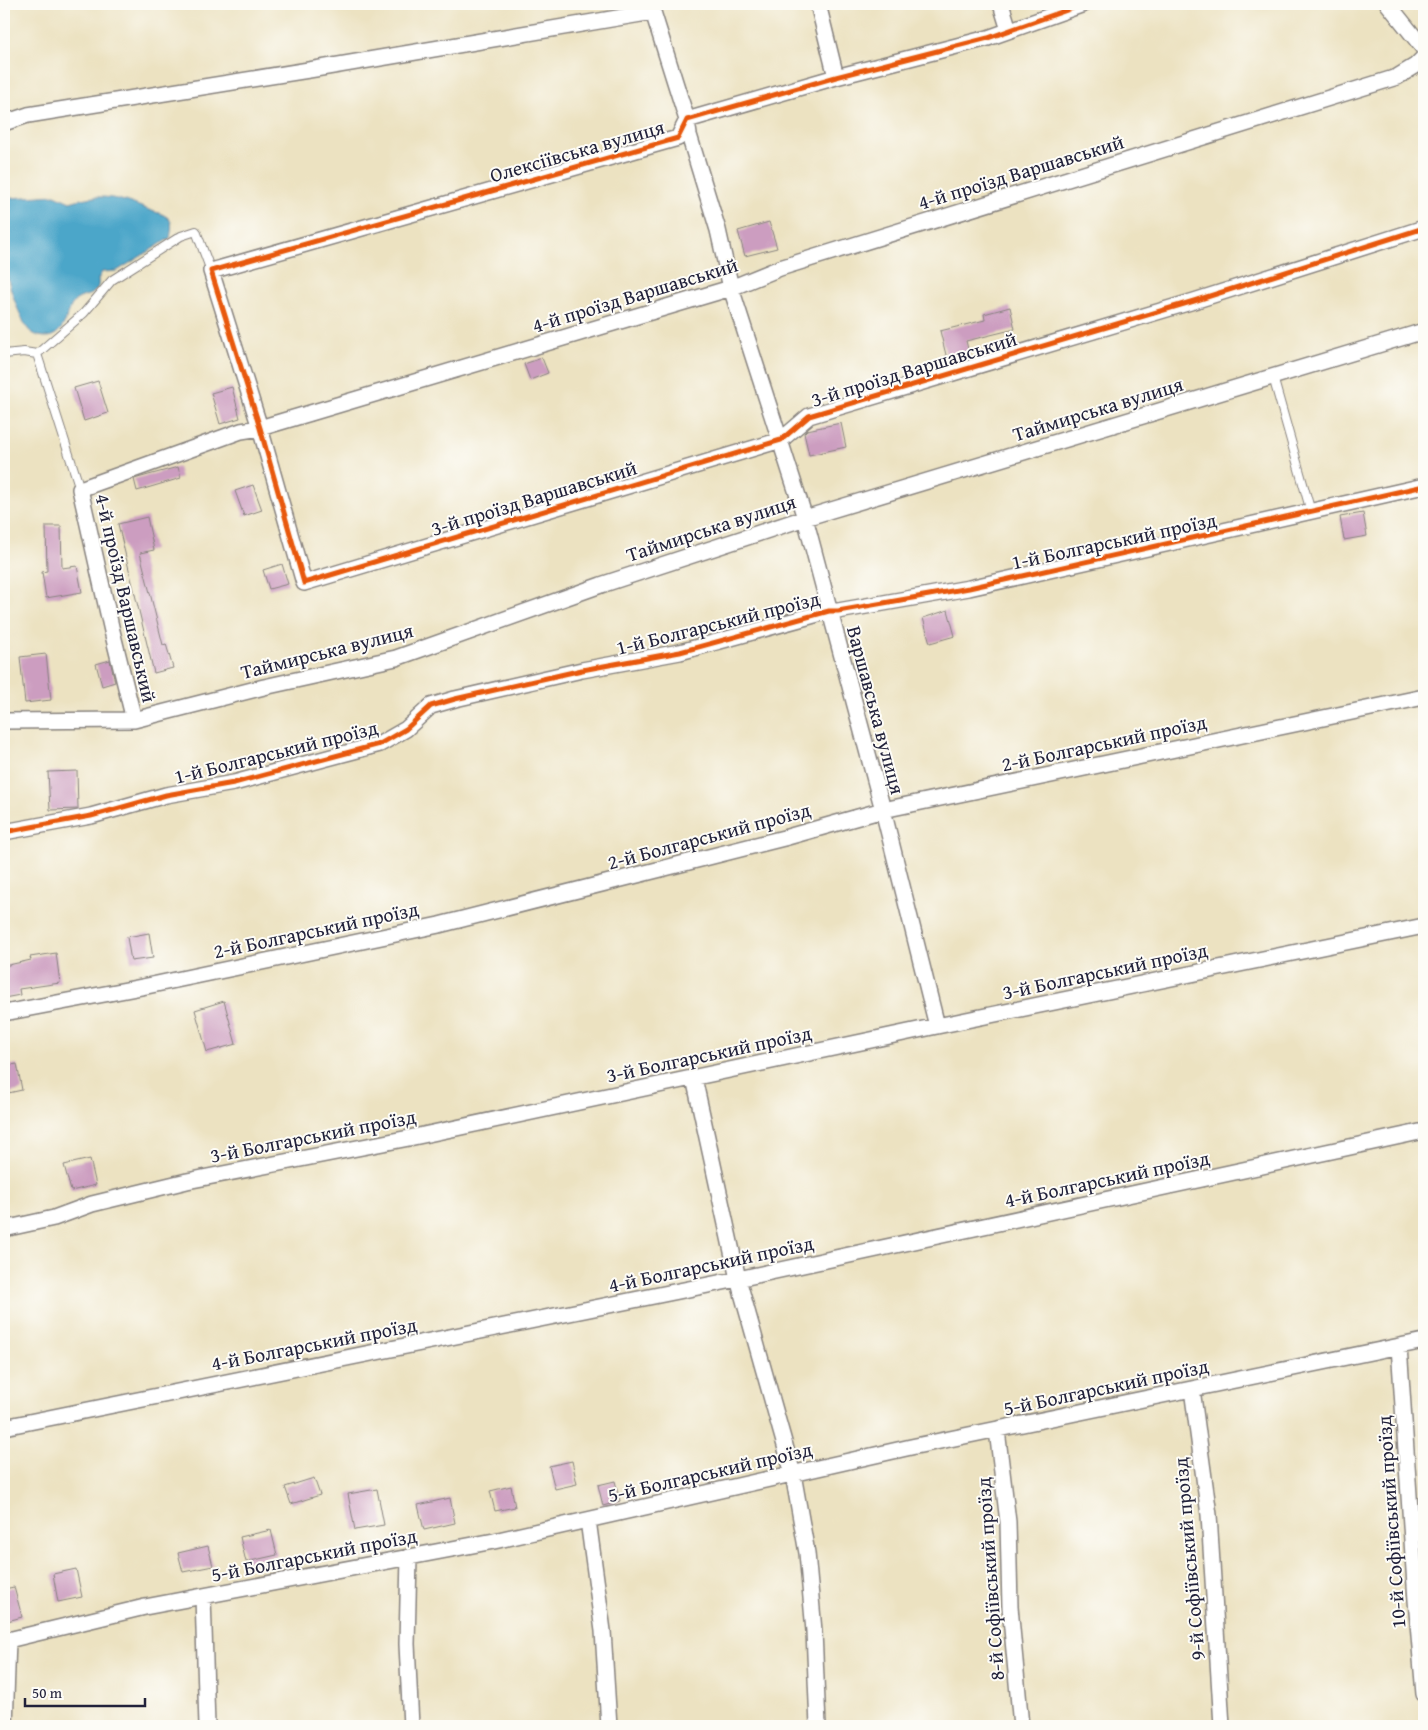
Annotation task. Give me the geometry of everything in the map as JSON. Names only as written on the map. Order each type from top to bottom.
[{"type":"street","points":[[818,4],[836,77]]},
{"type":"street","points":[[1001,4],[1009,30]]},
{"type":"street","name":"Олексіївська вулиця","points":[[211,271],[678,138],[687,120],[836,77],[988,38],[1084,4]]},
{"type":"street","points":[[1388,4],[1424,49]]},
{"type":"street","points":[[4,123],[28,115],[316,69],[653,8]]},
{"type":"street","name":"Варшавська вулиця","points":[[653,8],[718,230],[731,288],[805,518],[883,810],[937,1026]]},
{"type":"street","name":"4-й проїзд Варшавський","points":[[134,720],[80,489],[241,432],[260,428],[731,288],[780,268],[1397,77],[1415,66],[1424,56]]},
{"type":"street","name":"3-й проїзд Варшавський","points":[[260,428],[304,583],[781,440],[809,416],[1194,301],[1424,228]]},
{"type":"street","points":[[211,271],[260,428]]},
{"type":"street","name":"Таймирська вулиця","points":[[4,721],[134,720],[264,687],[396,658],[601,585],[805,518],[1424,331]]},
{"type":"street","name":"1-й Болгарський проїзд","points":[[4,832],[91,816],[166,795],[234,783],[380,744],[406,729],[431,706],[455,699],[582,670],[680,652],[829,611],[969,588],[1424,486]]},
{"type":"street","name":"2-й Болгарський проїзд","points":[[4,1013],[148,986],[439,925],[784,838],[883,810],[1424,697]]},
{"type":"street","name":"3-й Болгарський проїзд","points":[[4,1229],[54,1218],[92,1204],[187,1180],[409,1138],[937,1026],[1424,926]]},
{"type":"street","points":[[694,1078],[738,1279],[793,1474],[807,1553],[814,1631],[818,1726]]},
{"type":"street","name":"4-й Болгарський проїзд","points":[[4,1427],[738,1279],[1424,1131]]},
{"type":"street","name":"5-й Болгарський проїзд","points":[[6,1641],[145,1607],[494,1541],[997,1430],[1424,1341]]},
{"type":"street","name":"10-й Софіївський проїзд","points":[[1399,1346],[1424,1694]]},
{"type":"street","name":"9-й Софіївський проїзд","points":[[1192,1389],[1209,1515],[1222,1726]]},
{"type":"street","name":"8-й Софіївський проїзд","points":[[997,1430],[1008,1522],[1010,1607],[1021,1726]]},
{"type":"street","points":[[588,1520],[603,1631],[609,1726]]},
{"type":"street","points":[[409,1557],[407,1644],[411,1726]]},
{"type":"street","points":[[203,1596],[207,1726]]},
{"type":"street","points":[[5,1726],[6,1641]]},
{"type":"lane","points":[[37,354],[84,312],[112,280],[180,236],[196,231],[211,271]]},
{"type":"lane","points":[[4,354],[24,352],[37,354]]},
{"type":"lane","points":[[37,354],[80,489]]},
{"type":"lane","points":[[1272,378],[1311,512]]},
{"type":"water","points":[[55,195],[70,202],[101,197],[128,202],[165,216],[171,221],[171,230],[170,238],[117,271],[102,272],[98,279],[97,289],[74,302],[61,330],[52,336],[42,337],[30,331],[24,323],[10,286],[4,261],[3,222],[5,209],[11,198]]},
{"type":"building","points":[[769,222],[777,248],[745,256],[738,231]]},
{"type":"building","points":[[1010,307],[1015,329],[966,341],[969,353],[947,359],[940,331],[985,320],[984,314]]},
{"type":"building","points":[[542,358],[548,373],[530,380],[524,364]]},
{"type":"building","points":[[98,381],[108,413],[84,421],[74,388]]},
{"type":"building","points":[[232,387],[240,418],[220,424],[211,393]]},
{"type":"building","points":[[841,423],[846,447],[809,455],[804,433],[807,430]]},
{"type":"building","points":[[178,467],[181,478],[137,491],[134,479]]},
{"type":"building","points":[[253,485],[262,510],[244,516],[235,491]]},
{"type":"building","points":[[1363,513],[1367,536],[1344,540],[1340,517]]},
{"type":"building","points":[[147,517],[154,550],[140,553],[163,645],[166,644],[173,668],[154,673],[118,524]]},
{"type":"building","points":[[46,526],[61,526],[62,568],[77,566],[82,592],[46,598],[42,572],[47,571]]},
{"type":"building","points":[[282,564],[288,584],[269,589],[263,570]]},
{"type":"building","points":[[948,610],[955,636],[930,643],[923,618]]},
{"type":"building","points":[[46,654],[51,700],[25,703],[20,657]]},
{"type":"building","points":[[110,660],[115,682],[102,686],[96,664]]},
{"type":"building","points":[[77,771],[78,809],[50,810],[48,772]]},
{"type":"building","points":[[149,933],[153,958],[131,961],[127,937]]},
{"type":"building","points":[[56,953],[60,983],[19,989],[20,995],[4,998],[4,966],[31,960],[30,957]]},
{"type":"building","points":[[224,1001],[236,1044],[207,1052],[195,1010]]},
{"type":"building","points":[[17,1064],[22,1090],[4,1094],[4,1066]]},
{"type":"building","points":[[90,1159],[96,1185],[71,1191],[64,1165]]},
{"type":"building","points":[[572,1461],[577,1484],[555,1489],[549,1466]]},
{"type":"building","points":[[314,1478],[320,1495],[291,1504],[285,1487]]},
{"type":"building","points":[[615,1481],[620,1501],[603,1506],[598,1485]]},
{"type":"building","points":[[511,1486],[515,1507],[495,1511],[490,1491]]},
{"type":"building","points":[[377,1489],[384,1525],[355,1530],[348,1494]]},
{"type":"building","points":[[450,1498],[455,1523],[424,1530],[418,1505]]},
{"type":"building","points":[[271,1530],[277,1555],[246,1562],[240,1537]]},
{"type":"building","points":[[208,1546],[213,1566],[183,1572],[178,1553]]},
{"type":"building","points":[[76,1569],[82,1597],[58,1602],[53,1574]]},
{"type":"building","points":[[14,1587],[22,1617],[4,1622],[4,1589]]},
{"type":"cycle path","points":[[1084,4],[988,38],[836,77],[687,120],[678,138],[211,271],[260,428],[304,583],[781,440],[809,416],[1194,301],[1424,228]]},
{"type":"cycle path","points":[[4,832],[91,816],[166,795],[234,783],[380,744],[406,729],[431,706],[455,699],[582,670],[680,652],[829,611],[969,588],[1424,486]]}]
